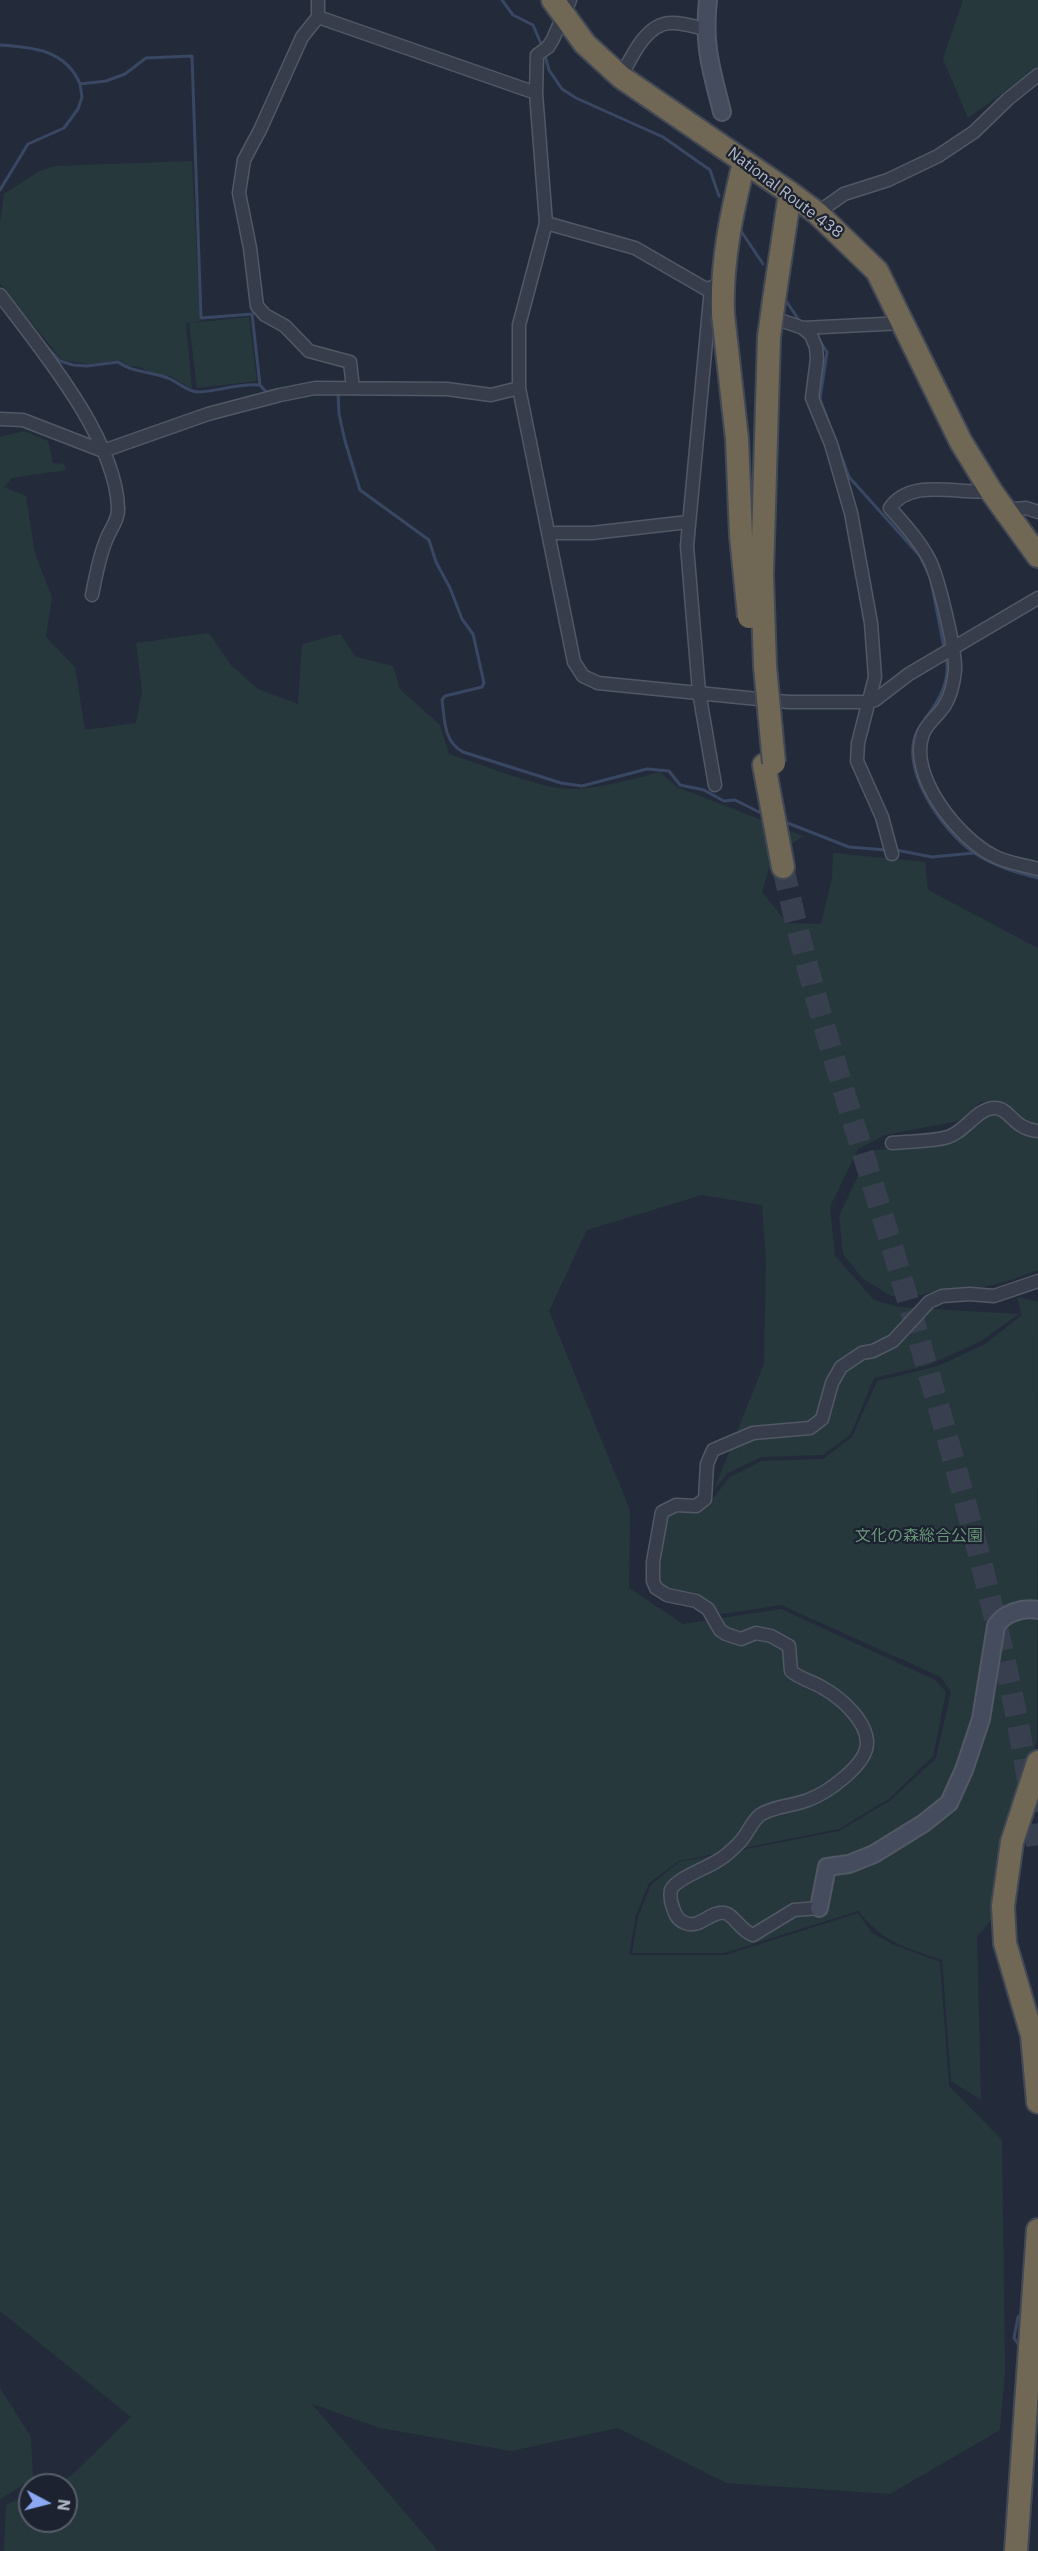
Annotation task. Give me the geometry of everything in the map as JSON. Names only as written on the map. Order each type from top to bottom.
[{"type":"highway","name":"National Route 438","points":[[562,6],[585,44],[621,77],[817,213],[877,271],[960,442],[991,491],[1038,556]]},
{"type":"highway","points":[[744,162],[716,286],[723,314],[737,439],[741,536],[769,764],[786,866]]},
{"type":"highway","points":[[769,764],[762,575],[769,337],[779,313],[790,193]]},
{"type":"highway","points":[[1038,1762],[1012,1842],[1003,1906],[1005,1943],[1032,2035],[1038,2102]]},
{"type":"highway","points":[[1020,2550],[1038,2230]]},
{"type":"highway","points":[[1028,2417],[1038,2335]]},
{"type":"street","points":[[318,0],[318,17],[302,37],[244,160],[239,193],[250,248],[257,306],[265,315],[285,326],[309,351],[350,362],[353,388]]},
{"type":"street","points":[[708,0],[705,29],[706,53],[722,112]]},
{"type":"street","points":[[562,6],[543,50],[536,93],[546,223],[520,319],[519,388],[550,533],[574,662],[583,676],[598,683],[788,702],[870,701],[875,700],[890,687],[937,657],[1038,598]]},
{"type":"street","points":[[318,17],[536,93]]},
{"type":"street","points":[[621,77],[646,36],[659,25],[671,22],[705,29]]},
{"type":"street","points":[[817,213],[844,194],[888,180],[938,156],[974,132],[1008,99],[1038,75]]},
{"type":"street","points":[[546,223],[635,248],[706,290],[716,286],[687,546],[699,692],[715,785]]},
{"type":"street","points":[[0,295],[64,380],[104,451],[114,482],[119,511],[99,560],[92,596]]},
{"type":"street","points":[[779,313],[811,335],[816,347],[817,359],[812,398],[831,444],[842,480],[864,575],[875,677],[858,743],[857,761],[882,817],[892,854]]},
{"type":"street","points":[[803,328],[903,323]]},
{"type":"street","points":[[0,419],[23,420],[104,451],[179,423],[280,394],[315,388],[447,389],[491,395],[519,388]]},
{"type":"street","points":[[991,491],[922,489],[896,500],[890,508],[918,541],[931,561],[953,648],[955,669],[953,683],[945,704],[923,733],[923,765],[929,786],[942,811],[966,837],[994,856],[1038,869]]},
{"type":"street","points":[[1005,510],[1026,508],[1038,512]]},
{"type":"street","points":[[550,533],[592,533],[688,522]]},
{"type":"street","points":[[892,1143],[948,1137],[965,1127],[986,1109],[996,1108],[1004,1110],[1023,1128],[1038,1131]]},
{"type":"street","points":[[1038,1281],[994,1296],[970,1294],[942,1296],[928,1302],[893,1341],[873,1352],[862,1353],[841,1367],[832,1383],[822,1419],[810,1428],[753,1433],[713,1450],[707,1464],[705,1499],[696,1506],[676,1505],[662,1512],[653,1562],[653,1581],[656,1588],[667,1595],[696,1601],[708,1609],[720,1630],[726,1634],[741,1639],[756,1634],[771,1636],[789,1646],[791,1671],[823,1688],[843,1703],[860,1721],[867,1742],[863,1760],[828,1789],[808,1800],[758,1816],[741,1842],[719,1860],[676,1883],[671,1890],[671,1902],[676,1917],[683,1923],[692,1925],[718,1913],[725,1913],[730,1915],[743,1931],[753,1935],[794,1910],[819,1908],[827,1867],[849,1864],[874,1854],[924,1823],[949,1803],[964,1770],[981,1719],[996,1626],[1000,1619],[1012,1613],[1030,1609],[1038,1610]]},
{"type":"green space","points":[[963,0],[1038,0],[1038,67],[968,118],[943,59]]},
{"type":"green space","points":[[192,161],[200,321],[191,323],[249,317],[257,381],[197,388],[189,323],[186,324],[192,389],[170,376],[155,375],[140,367],[128,366],[119,360],[89,364],[62,360],[0,284],[0,222],[4,194],[38,172],[54,166]]},
{"type":"green space","points":[[24,431],[48,441],[53,463],[64,464],[66,470],[12,478],[4,487],[26,496],[35,554],[52,597],[46,637],[75,667],[85,730],[136,723],[142,691],[136,643],[209,633],[231,665],[258,689],[298,704],[302,644],[340,634],[356,657],[393,666],[400,689],[440,725],[449,754],[529,781],[561,788],[596,787],[660,772],[677,787],[803,836],[772,858],[762,892],[787,923],[821,924],[832,878],[833,853],[925,862],[928,890],[1038,948],[1038,1126],[1021,1118],[1006,1104],[981,1102],[959,1121],[885,1135],[858,1149],[830,1207],[835,1256],[874,1300],[900,1307],[1019,1314],[981,1341],[929,1365],[874,1378],[851,1434],[823,1455],[761,1457],[728,1473],[714,1490],[764,1364],[766,1259],[762,1205],[702,1195],[587,1230],[549,1311],[630,1510],[629,1588],[683,1624],[781,1609],[935,1680],[946,1692],[933,1756],[890,1798],[839,1829],[679,1861],[649,1883],[636,1915],[629,1955],[726,1955],[858,1913],[872,1933],[894,1945],[940,1962],[949,2086],[1002,2140],[1005,2371],[1000,2430],[890,2494],[726,2483],[618,2428],[511,2451],[380,2428],[312,2404],[438,2551],[4,2551],[6,2505],[18,2500],[18,2533],[78,2533],[78,2473],[74,2473],[131,2417],[0,2311],[0,437]]},
{"type":"green space","points":[[986,1112],[997,1112],[1026,1135],[1038,1135],[1038,1270],[980,1288],[943,1289],[921,1295],[891,1296],[862,1278],[843,1254],[839,1216],[870,1151],[949,1141]]},
{"type":"green space","name":"文化の森総合公園","points":[[1017,1297],[1038,1302],[1037,1741],[996,1864],[992,1919],[977,1937],[981,2100],[951,2081],[942,1960],[896,1943],[877,1931],[858,1911],[724,1953],[632,1953],[638,1917],[651,1885],[679,1862],[839,1831],[891,1800],[936,1758],[951,1692],[941,1677],[781,1605],[716,1615],[667,1590],[658,1581],[658,1554],[665,1519],[675,1511],[695,1513],[710,1502],[730,1477],[762,1461],[823,1459],[852,1437],[877,1381],[938,1366],[985,1344],[1022,1315]]},
{"type":"green space","points":[[0,2388],[31,2437],[33,2473],[18,2473],[18,2488],[0,2499]]},
{"type":"waterway","points":[[502,0],[513,15],[533,25],[542,46]]},
{"type":"waterway","points":[[0,45],[47,52],[66,64],[80,84],[106,81],[125,74],[146,58],[192,56],[201,318],[252,314],[260,385],[266,392],[276,390]]},
{"type":"waterway","points":[[544,52],[549,70],[562,89],[576,98],[663,137],[710,170],[719,196]]},
{"type":"waterway","points":[[0,190],[28,144],[64,128],[78,109],[82,97],[80,84]]},
{"type":"waterway","points":[[739,228],[763,264]]},
{"type":"waterway","points":[[784,298],[799,320]]},
{"type":"waterway","points":[[819,340],[827,352],[820,399],[849,477],[920,556],[929,575]]},
{"type":"waterway","points":[[45,345],[60,361],[87,366],[118,362],[130,368],[164,377],[196,392],[259,385]]},
{"type":"waterway","points":[[338,393],[339,414],[345,441],[360,490],[429,540],[436,562],[450,588],[462,619],[473,634],[484,683],[482,687],[445,696],[442,700],[448,736],[456,747],[463,752],[561,783],[582,786],[647,769],[669,771],[680,785],[704,790],[724,801],[735,800],[765,815]]},
{"type":"waterway","points":[[931,581],[944,648]]},
{"type":"waterway","points":[[925,719],[943,690],[947,674],[946,657]]},
{"type":"waterway","points":[[921,725],[914,740],[913,758],[917,776],[925,794],[948,828],[973,852],[988,861],[1038,878]]},
{"type":"waterway","points":[[785,822],[849,847],[886,850]]},
{"type":"waterway","points":[[896,850],[932,857],[974,853]]},
{"type":"waterway","points":[[1020,2347],[1014,2338],[1018,2317],[1023,2313]]},
{"type":"tunnel","points":[[783,867],[817,1001],[905,1292],[984,1575],[1021,1740],[1038,1851]]}]
